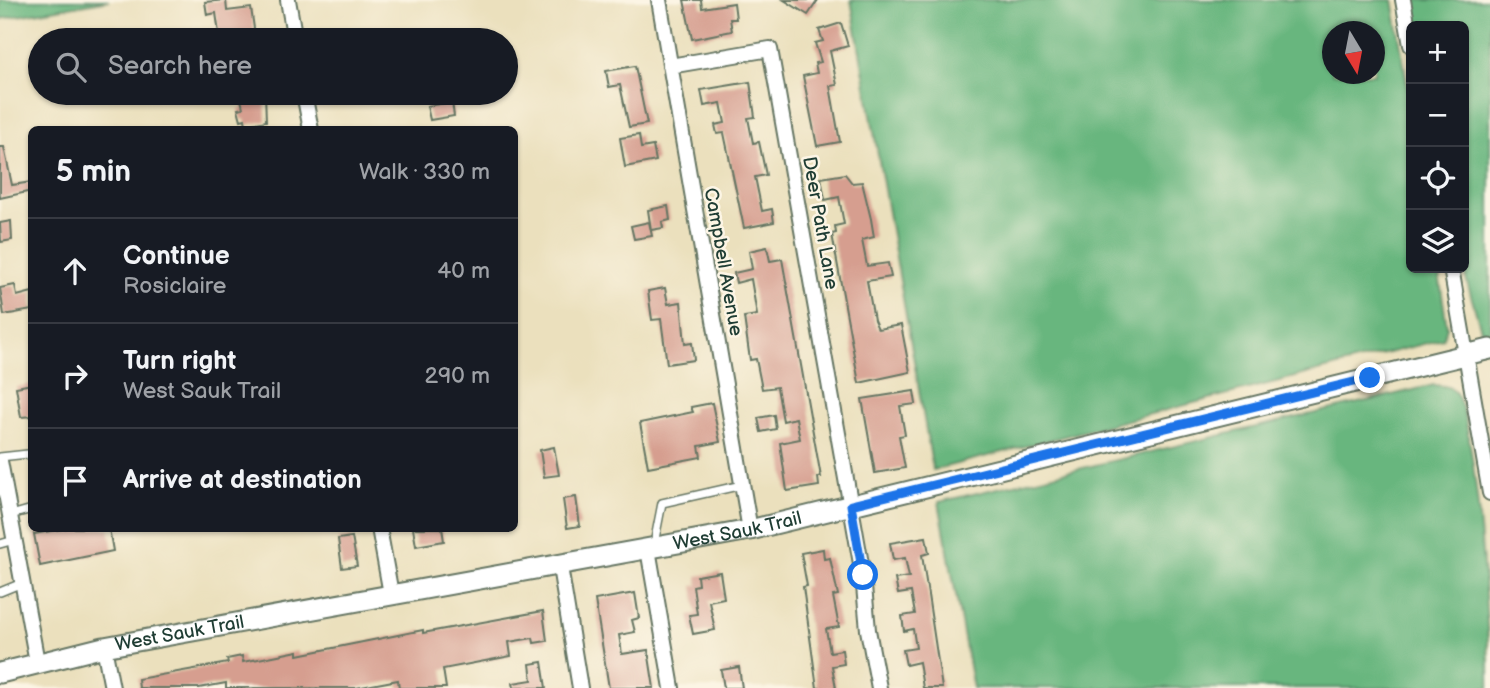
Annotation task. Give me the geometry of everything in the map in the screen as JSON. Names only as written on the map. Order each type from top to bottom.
[{"type":"main road","name":"West Sauk Trail","points":[[0,673],[104,647],[391,594],[561,567],[750,530],[1490,349]]},
{"type":"street","points":[[288,0],[293,28]]},
{"type":"street","name":"Campbell Avenue","points":[[659,0],[750,530]]},
{"type":"street","points":[[1403,0],[1407,21]]},
{"type":"street","name":"Deer Path Lane","points":[[670,66],[770,49],[851,505]]},
{"type":"street","points":[[306,105],[310,126]]},
{"type":"street","points":[[1452,273],[1490,493]]},
{"type":"street","points":[[0,459],[10,515],[7,542],[22,583],[37,662]]},
{"type":"street","points":[[851,505],[879,688]]},
{"type":"street","points":[[380,532],[391,594]]},
{"type":"street","points":[[650,549],[672,688]]},
{"type":"street","points":[[561,567],[580,688]]},
{"type":"street","points":[[104,647],[112,688]]},
{"type":"lane","points":[[0,459],[28,454]]},
{"type":"lane","points":[[650,549],[662,503],[743,484]]},
{"type":"lane","points":[[10,515],[28,510]]},
{"type":"lane","points":[[0,593],[22,583]]},
{"type":"green space","points":[[0,0],[109,0],[0,19]]},
{"type":"green space","points":[[851,0],[1393,0],[1406,77],[1406,273],[1439,273],[1447,327],[1443,339],[933,470]]},
{"type":"green space","points":[[1414,0],[1490,0],[1490,333],[1481,330],[1464,273],[1469,273],[1469,21],[1417,21]]},
{"type":"green space","points":[[1434,385],[1454,391],[1462,409],[1469,441],[1480,533],[1489,688],[973,688],[939,502]]},
{"type":"building","points":[[226,0],[227,11],[251,8],[254,28],[218,28],[216,13],[207,15],[205,2]]},
{"type":"building","points":[[684,0],[701,0],[702,8],[734,3],[736,19],[730,19],[732,31],[692,39]]},
{"type":"building","points":[[784,0],[818,0],[808,15]]},
{"type":"building","points":[[841,23],[848,46],[830,51],[837,85],[830,86],[840,142],[817,146],[803,76],[817,73],[815,63],[821,62],[815,43],[823,41],[819,30]]},
{"type":"building","points":[[635,66],[647,124],[629,127],[620,85],[609,87],[606,71]]},
{"type":"building","points":[[750,82],[755,117],[748,118],[753,143],[759,142],[766,175],[755,177],[762,211],[772,209],[774,222],[744,228],[724,133],[717,134],[715,125],[725,123],[721,103],[704,106],[701,90]]},
{"type":"building","points":[[242,105],[265,105],[266,121],[246,125],[245,119],[241,120],[238,109],[243,108]]},
{"type":"building","points":[[452,105],[454,116],[430,120],[427,106]]},
{"type":"building","points":[[639,135],[641,148],[653,146],[656,161],[625,167],[620,138]]},
{"type":"building","points":[[0,147],[4,147],[12,185],[28,183],[28,192],[0,198]]},
{"type":"building","points":[[845,174],[852,183],[862,182],[871,219],[874,237],[862,240],[867,266],[888,263],[891,277],[867,281],[874,320],[878,329],[901,325],[910,372],[859,383],[832,234],[836,233],[835,226],[844,224],[839,197],[825,200],[821,178]]},
{"type":"building","points":[[668,206],[670,220],[662,222],[663,228],[651,230],[648,210]]},
{"type":"building","points":[[11,221],[12,240],[1,242],[0,223]]},
{"type":"building","points":[[649,222],[652,236],[634,239],[631,226]]},
{"type":"building","points":[[767,247],[770,261],[782,259],[821,477],[818,477],[819,486],[787,491],[780,443],[800,439],[796,418],[783,421],[777,387],[762,389],[756,359],[750,360],[744,317],[757,315],[751,279],[736,283],[734,273],[752,269],[749,251]]},
{"type":"building","points":[[15,285],[17,296],[28,293],[28,311],[4,315],[0,288]]},
{"type":"building","points":[[665,288],[668,304],[681,302],[685,344],[692,343],[694,360],[667,364],[661,319],[652,320],[648,291]]},
{"type":"building","points":[[28,385],[28,416],[21,417],[16,387]]},
{"type":"building","points":[[914,391],[916,404],[900,406],[905,435],[899,436],[905,468],[875,473],[862,399]]},
{"type":"building","points":[[712,403],[720,442],[699,446],[701,457],[648,467],[640,423],[693,412],[691,407]]},
{"type":"building","points":[[774,415],[776,429],[761,432],[758,418]]},
{"type":"building","points":[[554,447],[559,475],[544,477],[540,450]]},
{"type":"building","points":[[576,497],[580,526],[567,528],[563,499]]},
{"type":"building","points":[[110,532],[113,551],[40,566],[34,534]]},
{"type":"building","points":[[414,532],[443,532],[444,541],[416,546]]},
{"type":"building","points":[[352,537],[357,566],[342,568],[338,539]]},
{"type":"building","points":[[926,537],[929,553],[922,555],[942,688],[923,688],[919,662],[906,665],[903,650],[916,648],[913,629],[904,631],[902,616],[915,614],[911,592],[898,594],[895,579],[909,577],[905,558],[893,560],[890,543]]},
{"type":"building","points":[[823,549],[824,559],[830,558],[838,595],[833,596],[839,627],[826,629],[830,652],[842,650],[844,664],[832,666],[836,688],[817,688],[803,587],[807,586],[801,553]]},
{"type":"building","points":[[720,572],[724,598],[709,601],[715,630],[693,634],[689,615],[697,614],[693,586],[698,585],[697,576]]},
{"type":"building","points":[[635,593],[639,618],[632,620],[635,632],[619,635],[622,654],[648,650],[654,688],[609,688],[595,600]]},
{"type":"building","points":[[543,611],[547,641],[534,643],[533,638],[509,642],[511,656],[443,669],[446,688],[399,688],[398,680],[356,688],[226,688],[226,683],[199,688],[139,688],[138,679],[228,663],[227,659],[242,656],[243,662],[298,651],[298,655],[423,630],[423,633]]},
{"type":"building","points":[[542,662],[546,688],[514,688],[513,683],[532,680],[530,664]]},
{"type":"building","points":[[739,667],[742,688],[724,688],[721,670]]},
{"type":"route","points":[[863,575],[851,505],[1370,378]]}]
